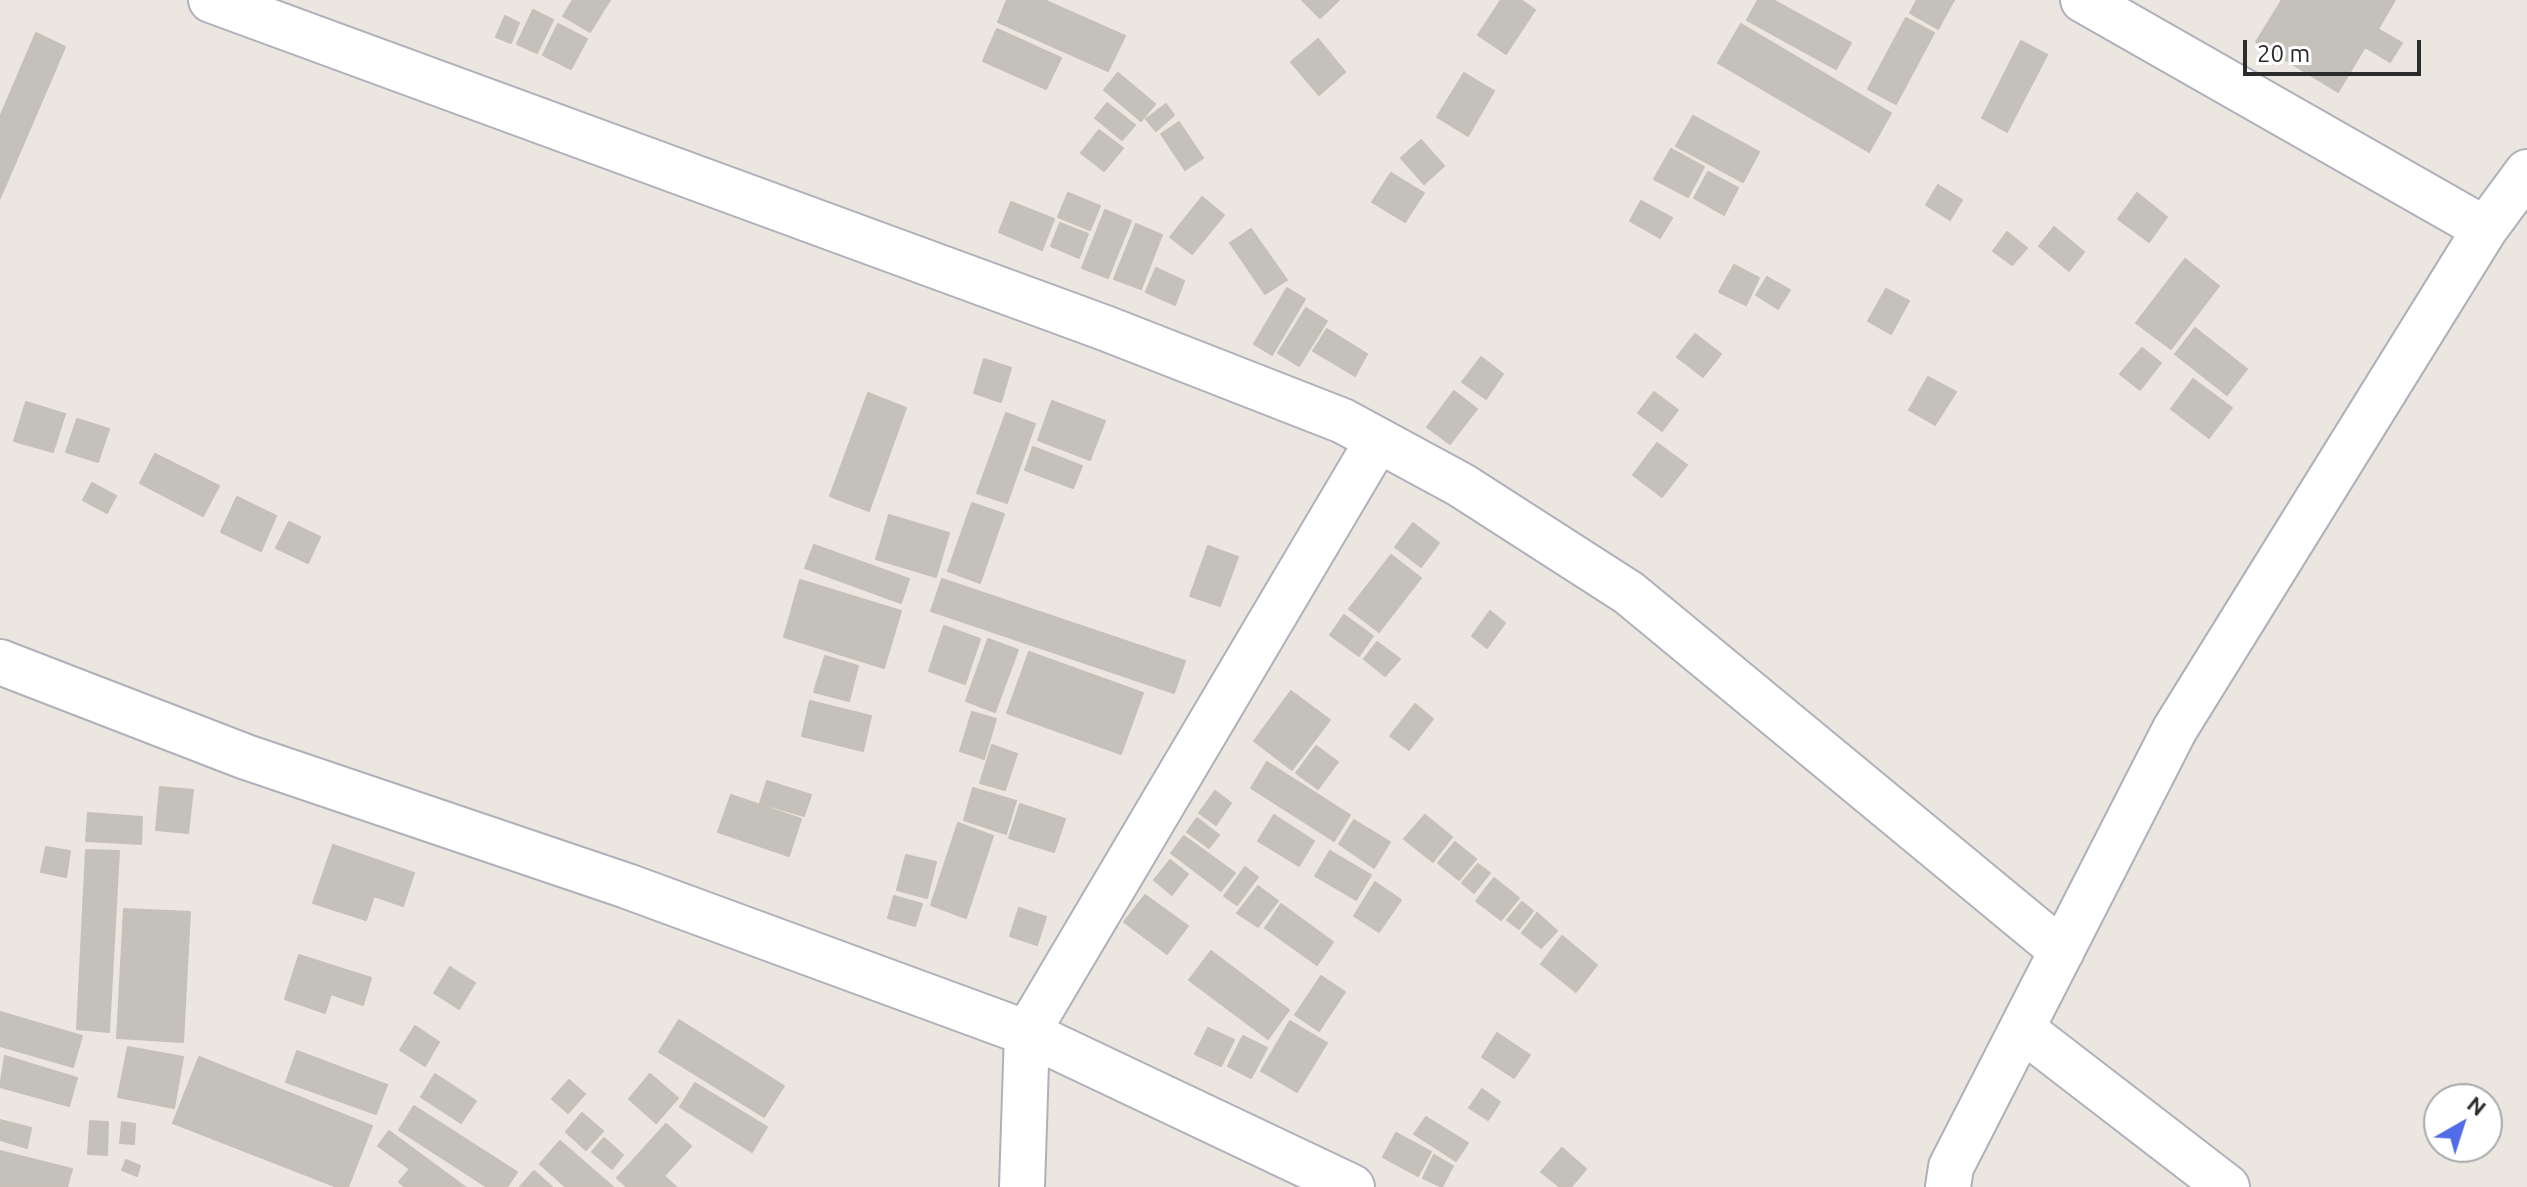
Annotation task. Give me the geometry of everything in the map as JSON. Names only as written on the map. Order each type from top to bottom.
[{"type":"street","points":[[211,0],[1105,328],[1343,421],[1461,485],[1629,593],[2062,951]]},
{"type":"street","points":[[2083,0],[2485,229]]},
{"type":"street","points":[[1948,1187],[1951,1167],[2175,729],[2485,229],[2527,172]]},
{"type":"street","points":[[1022,1187],[1027,1033],[1378,440]]},
{"type":"street","points":[[0,662],[246,757],[627,886],[1027,1033],[1352,1187]]},
{"type":"street","points":[[2022,1029],[2227,1187]]},
{"type":"building","points":[[573,0],[610,0],[590,32],[563,16]]},
{"type":"building","points":[[1007,0],[1044,0],[1125,36],[1108,71],[998,22]]},
{"type":"building","points":[[1302,0],[1339,0],[1320,18]]},
{"type":"building","points":[[1501,0],[1521,0],[1535,10],[1506,54],[1478,35]]},
{"type":"building","points":[[1758,0],[1773,0],[1851,43],[1836,69],[1747,20]]},
{"type":"building","points":[[1917,0],[1954,0],[1938,29],[1910,13]]},
{"type":"building","points":[[2282,0],[2395,0],[2378,29],[2402,43],[2390,62],[2365,47],[2338,92],[2256,42]]},
{"type":"building","points":[[533,10],[553,20],[537,53],[517,44]]},
{"type":"building","points":[[505,16],[519,23],[511,43],[496,37]]},
{"type":"building","points":[[1906,18],[1934,33],[1896,104],[1868,89]]},
{"type":"building","points":[[558,24],[587,39],[571,69],[543,55]]},
{"type":"building","points":[[1741,24],[1891,113],[1869,152],[1718,63]]},
{"type":"building","points":[[997,29],[1061,58],[1046,89],[983,61]]},
{"type":"building","points":[[36,33],[65,47],[0,198],[0,117]]},
{"type":"building","points":[[1318,39],[1345,72],[1319,95],[1291,62]]},
{"type":"building","points":[[2021,41],[2047,55],[2007,132],[1982,118]]},
{"type":"building","points":[[1118,73],[1155,104],[1141,121],[1104,90]]},
{"type":"building","points":[[1464,73],[1494,91],[1468,136],[1437,117]]},
{"type":"building","points":[[1107,103],[1135,125],[1122,140],[1095,118]]},
{"type":"building","points":[[1166,104],[1174,115],[1156,131],[1146,119]]},
{"type":"building","points":[[1693,116],[1759,152],[1743,182],[1676,146]]},
{"type":"building","points":[[1179,122],[1203,158],[1185,170],[1161,134]]},
{"type":"building","points":[[1099,130],[1123,148],[1104,171],[1081,153]]},
{"type":"building","points":[[1421,140],[1444,166],[1424,184],[1401,158]]},
{"type":"building","points":[[1671,149],[1704,167],[1688,197],[1654,179]]},
{"type":"building","points":[[1708,172],[1738,188],[1724,215],[1694,198]]},
{"type":"building","points":[[1391,173],[1424,193],[1405,222],[1372,202]]},
{"type":"building","points":[[1938,185],[1962,200],[1950,220],[1926,205]]},
{"type":"building","points":[[1068,193],[1100,206],[1090,230],[1058,217]]},
{"type":"building","points":[[2137,193],[2167,217],[2149,242],[2118,219]]},
{"type":"building","points":[[1202,197],[1224,215],[1192,254],[1170,237]]},
{"type":"building","points":[[1641,201],[1672,218],[1660,238],[1630,221]]},
{"type":"building","points":[[1011,202],[1054,219],[1042,250],[999,232]]},
{"type":"building","points":[[1105,210],[1131,221],[1108,278],[1082,268]]},
{"type":"building","points":[[1060,223],[1088,234],[1079,258],[1051,246]]},
{"type":"building","points":[[1136,224],[1162,235],[1141,289],[1114,279]]},
{"type":"building","points":[[2054,227],[2084,252],[2069,271],[2039,246]]},
{"type":"building","points":[[1251,229],[1287,280],[1265,294],[1230,243]]},
{"type":"building","points":[[2007,232],[2027,248],[2012,265],[1993,251]]},
{"type":"building","points":[[2185,259],[2219,286],[2171,349],[2136,323]]},
{"type":"building","points":[[1734,265],[1759,278],[1746,305],[1719,292]]},
{"type":"building","points":[[1156,268],[1184,281],[1175,305],[1146,292]]},
{"type":"building","points":[[1767,277],[1790,290],[1778,309],[1756,295]]},
{"type":"building","points":[[1287,288],[1305,299],[1272,355],[1254,344]]},
{"type":"building","points":[[1886,289],[1909,301],[1891,334],[1868,321]]},
{"type":"building","points":[[1306,308],[1327,321],[1299,366],[1278,353]]},
{"type":"building","points":[[2195,328],[2247,369],[2227,395],[2175,354]]},
{"type":"building","points":[[1327,329],[1367,354],[1355,376],[1313,351]]},
{"type":"building","points":[[1695,334],[1721,354],[1703,377],[1677,357]]},
{"type":"building","points":[[2142,348],[2161,363],[2140,390],[2120,374]]},
{"type":"building","points":[[1481,357],[1503,374],[1486,399],[1462,382]]},
{"type":"building","points":[[984,359],[1011,368],[1001,402],[974,393]]},
{"type":"building","points":[[1928,377],[1956,392],[1935,425],[1909,410]]},
{"type":"building","points":[[2193,379],[2232,408],[2209,438],[2171,409]]},
{"type":"building","points":[[1454,391],[1477,409],[1450,444],[1427,427]]},
{"type":"building","points":[[1654,392],[1678,410],[1662,431],[1638,413]]},
{"type":"building","points":[[868,393],[906,408],[869,511],[830,496]]},
{"type":"building","points":[[1052,401],[1105,421],[1090,460],[1038,440]]},
{"type":"building","points":[[26,402],[65,414],[53,452],[14,441]]},
{"type":"building","points":[[1006,413],[1035,424],[1007,503],[977,493]]},
{"type":"building","points":[[77,419],[109,429],[98,462],[66,452]]},
{"type":"building","points":[[1657,443],[1687,465],[1662,497],[1633,475]]},
{"type":"building","points":[[1033,447],[1082,466],[1073,488],[1025,470]]},
{"type":"building","points":[[155,454],[219,486],[203,516],[140,483]]},
{"type":"building","points":[[92,483],[116,496],[107,513],[83,500]]},
{"type":"building","points":[[237,497],[276,516],[261,551],[221,532]]},
{"type":"building","points":[[972,503],[1004,514],[980,583],[948,571]]},
{"type":"building","points":[[889,515],[949,533],[936,577],[876,559]]},
{"type":"building","points":[[289,522],[320,537],[308,563],[276,548]]},
{"type":"building","points":[[1413,523],[1439,543],[1421,567],[1395,547]]},
{"type":"building","points":[[814,545],[909,579],[901,603],[805,568]]},
{"type":"building","points":[[1208,546],[1238,557],[1220,606],[1190,596]]},
{"type":"building","points":[[1391,555],[1421,578],[1379,632],[1349,609]]},
{"type":"building","points":[[942,579],[1185,661],[1174,693],[931,611]]},
{"type":"building","points":[[800,580],[901,611],[884,668],[784,637]]},
{"type":"building","points":[[1490,611],[1505,623],[1487,648],[1472,636]]},
{"type":"building","points":[[1344,615],[1373,636],[1359,656],[1330,635]]},
{"type":"building","points":[[944,626],[980,639],[965,684],[929,671]]},
{"type":"building","points":[[988,639],[1018,650],[995,712],[966,701]]},
{"type":"building","points":[[1377,642],[1400,659],[1385,676],[1364,659]]},
{"type":"building","points":[[1029,652],[1143,693],[1121,754],[1007,713]]},
{"type":"building","points":[[825,656],[858,666],[849,701],[814,692]]},
{"type":"building","points":[[1291,691],[1330,720],[1292,770],[1254,741]]},
{"type":"building","points":[[810,701],[871,716],[863,751],[802,736]]},
{"type":"building","points":[[1415,704],[1433,719],[1409,750],[1390,736]]},
{"type":"building","points":[[972,712],[996,719],[984,759],[960,751]]},
{"type":"building","points":[[992,745],[1017,754],[1005,790],[980,783]]},
{"type":"building","points":[[1316,746],[1338,762],[1318,789],[1296,773]]},
{"type":"building","points":[[1267,762],[1350,815],[1334,841],[1251,788]]},
{"type":"building","points":[[767,781],[811,795],[804,816],[760,803]]},
{"type":"building","points":[[160,787],[193,790],[188,833],[156,830]]},
{"type":"building","points":[[973,788],[1016,801],[1006,834],[964,820]]},
{"type":"building","points":[[1215,791],[1231,803],[1216,825],[1199,813]]},
{"type":"building","points":[[731,795],[801,819],[789,856],[718,832]]},
{"type":"building","points":[[1020,804],[1065,819],[1054,852],[1009,838]]},
{"type":"building","points":[[88,813],[142,817],[141,844],[86,841]]},
{"type":"building","points":[[1274,815],[1314,841],[1299,866],[1258,841]]},
{"type":"building","points":[[1425,815],[1452,837],[1433,862],[1404,839]]},
{"type":"building","points":[[1197,818],[1219,835],[1209,848],[1187,832]]},
{"type":"building","points":[[1354,820],[1390,842],[1374,868],[1339,844]]},
{"type":"building","points":[[958,823],[993,836],[966,918],[931,905]]},
{"type":"building","points":[[1184,836],[1235,873],[1221,891],[1171,853]]},
{"type":"building","points":[[1455,842],[1476,859],[1459,880],[1438,863]]},
{"type":"building","points":[[333,845],[414,873],[403,906],[374,896],[366,920],[313,903]]},
{"type":"building","points":[[46,847],[70,851],[66,877],[41,872]]},
{"type":"building","points":[[86,850],[119,851],[109,1032],[77,1029]]},
{"type":"building","points":[[1330,851],[1371,875],[1356,900],[1315,876]]},
{"type":"building","points":[[906,855],[936,862],[927,898],[897,890]]},
{"type":"building","points":[[1170,860],[1188,874],[1172,895],[1154,880]]},
{"type":"building","points":[[1478,864],[1490,873],[1474,893],[1462,883]]},
{"type":"building","points":[[1245,867],[1258,877],[1237,905],[1224,896]]},
{"type":"building","points":[[1494,878],[1519,898],[1501,920],[1476,901]]},
{"type":"building","points":[[1375,882],[1401,900],[1379,932],[1354,916]]},
{"type":"building","points":[[1258,886],[1278,901],[1258,927],[1237,913]]},
{"type":"building","points":[[1145,895],[1188,926],[1167,954],[1124,922]]},
{"type":"building","points":[[894,896],[922,904],[915,926],[888,918]]},
{"type":"building","points":[[1522,902],[1533,911],[1519,929],[1507,920]]},
{"type":"building","points":[[1281,904],[1333,942],[1317,965],[1265,928]]},
{"type":"building","points":[[1019,908],[1046,917],[1037,945],[1010,936]]},
{"type":"building","points":[[124,909],[190,912],[183,1042],[117,1038]]},
{"type":"building","points":[[1537,913],[1557,931],[1541,948],[1522,933]]},
{"type":"building","points":[[1562,936],[1597,965],[1576,992],[1541,964]]},
{"type":"building","points":[[1211,951],[1289,1010],[1268,1039],[1189,980]]},
{"type":"building","points":[[299,955],[371,978],[363,1005],[331,994],[325,1013],[285,999]]},
{"type":"building","points":[[450,967],[475,983],[459,1009],[434,993]]},
{"type":"building","points":[[1321,976],[1345,992],[1319,1031],[1295,1015]]},
{"type":"building","points":[[0,1012],[82,1036],[73,1067],[0,1046]]},
{"type":"building","points":[[679,1020],[784,1086],[764,1117],[659,1052]]},
{"type":"building","points":[[1290,1021],[1327,1043],[1297,1092],[1261,1071]]},
{"type":"building","points":[[415,1026],[439,1042],[425,1066],[400,1050]]},
{"type":"building","points":[[1208,1028],[1234,1040],[1221,1066],[1195,1054]]},
{"type":"building","points":[[1497,1033],[1530,1055],[1514,1078],[1482,1057]]},
{"type":"building","points":[[1243,1036],[1267,1048],[1251,1078],[1228,1066]]},
{"type":"building","points":[[128,1047],[183,1057],[174,1108],[118,1097]]},
{"type":"building","points":[[297,1051],[387,1085],[376,1114],[286,1082]]},
{"type":"building","points":[[5,1056],[77,1078],[69,1106],[0,1087]]},
{"type":"building","points":[[199,1057],[372,1126],[348,1187],[337,1187],[173,1123]]},
{"type":"building","points":[[435,1074],[476,1101],[461,1123],[421,1097]]},
{"type":"building","points":[[650,1074],[678,1098],[656,1123],[629,1099]]},
{"type":"building","points":[[569,1080],[585,1094],[568,1113],[552,1099]]},
{"type":"building","points":[[695,1083],[767,1127],[752,1152],[680,1107]]},
{"type":"building","points":[[1482,1089],[1500,1102],[1488,1120],[1469,1108]]},
{"type":"building","points":[[414,1106],[517,1172],[507,1187],[487,1187],[399,1130]]},
{"type":"building","points":[[582,1113],[603,1131],[586,1150],[566,1132]]},
{"type":"building","points":[[1426,1117],[1468,1143],[1456,1161],[1414,1134]]},
{"type":"building","points":[[0,1120],[31,1128],[27,1148],[0,1140]]},
{"type":"building","points":[[90,1121],[108,1122],[107,1155],[88,1154]]},
{"type":"building","points":[[122,1122],[135,1124],[134,1144],[120,1143]]},
{"type":"building","points":[[666,1124],[691,1146],[664,1176],[676,1187],[627,1187],[617,1178]]},
{"type":"building","points":[[389,1131],[465,1187],[405,1187],[399,1182],[410,1169],[378,1146]]},
{"type":"building","points":[[1396,1133],[1431,1152],[1418,1176],[1383,1157]]},
{"type":"building","points":[[604,1138],[623,1155],[612,1169],[592,1152]]},
{"type":"building","points":[[560,1141],[613,1187],[566,1187],[540,1164]]},
{"type":"building","points":[[1562,1148],[1586,1169],[1571,1187],[1560,1187],[1541,1172]]},
{"type":"building","points":[[0,1151],[72,1169],[67,1187],[0,1187]]},
{"type":"building","points":[[1434,1155],[1453,1166],[1442,1187],[1423,1178]]},
{"type":"building","points":[[126,1160],[140,1166],[137,1176],[122,1170]]},
{"type":"building","points":[[534,1171],[552,1187],[520,1187]]}]
